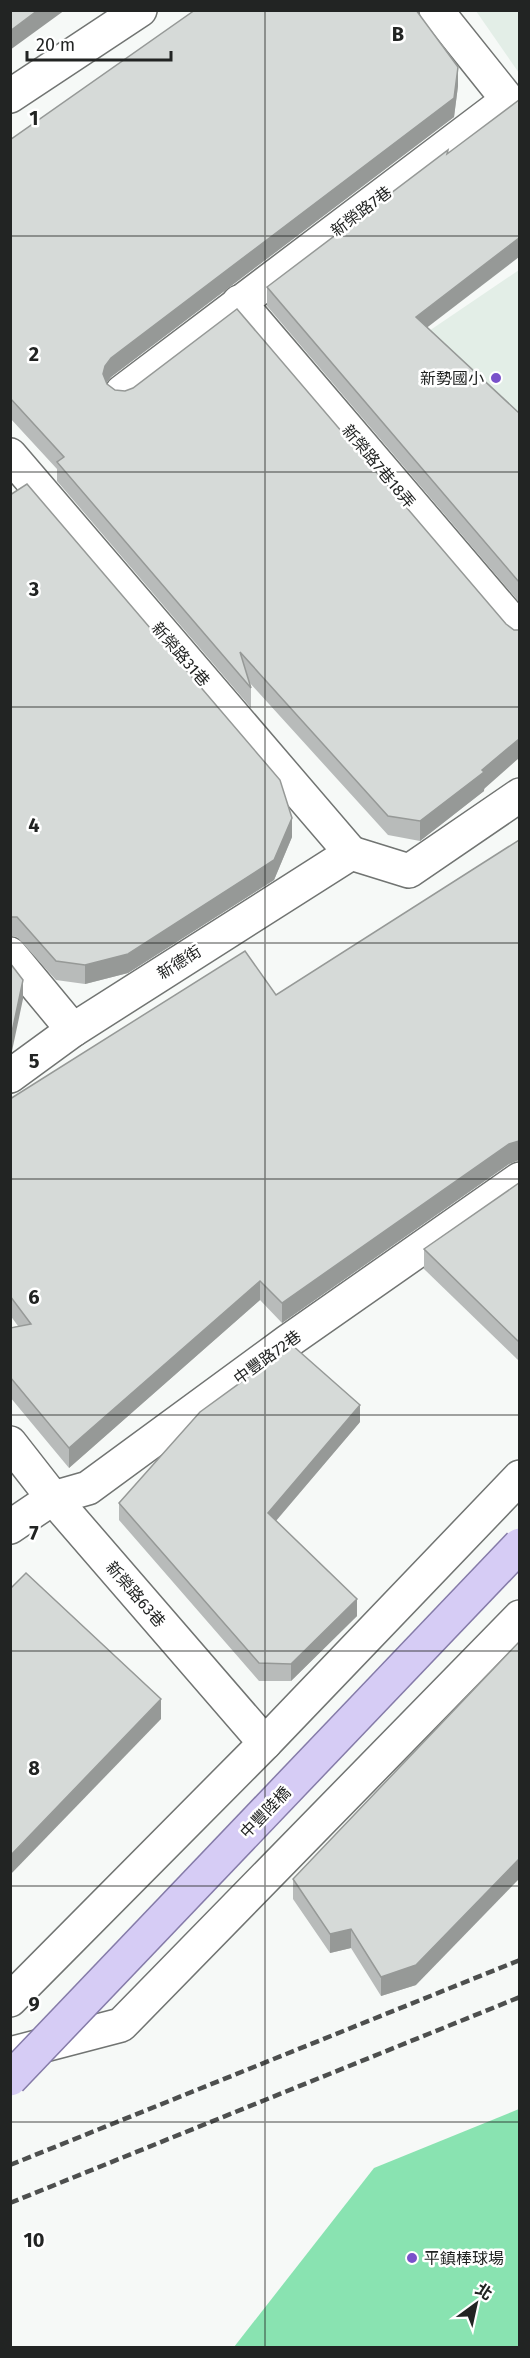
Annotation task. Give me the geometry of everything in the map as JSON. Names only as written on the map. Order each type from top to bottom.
[{"type":"main road","name":"中豐陸橋","points":[[10,2079],[519,1545]]},
{"type":"street","points":[[10,96],[140,10]]},
{"type":"street","name":"新榮路7巷","points":[[122,392],[508,100],[436,10]]},
{"type":"street","name":"新榮路7巷18弄","points":[[239,302],[519,631]]},
{"type":"street","name":"新榮路31巷","points":[[10,455],[351,853]]},
{"type":"street","points":[[351,853],[409,871],[519,795]]},
{"type":"street","name":"新德街","points":[[10,1076],[73,1030],[351,853]]},
{"type":"street","points":[[10,954],[73,1030]]},
{"type":"street","name":"中豐路72巷","points":[[10,1527],[53,1498],[88,1488],[287,1342],[519,1179]]},
{"type":"street","name":"新榮路63巷","points":[[10,1443],[53,1498],[265,1743]]},
{"type":"street","points":[[10,2000],[265,1743],[519,1477]]},
{"type":"street","points":[[10,2054],[121,2025],[519,1617]]},
{"type":"shaded area","points":[[476,11],[519,11],[519,73]]},
{"type":"shaded area","name":"新勢國小","points":[[519,270],[519,422],[426,333]]},
{"type":"green space","name":"平鎮棒球場","points":[[519,2109],[519,2347],[234,2347],[374,2168]]},
{"type":"building","points":[[10,10],[38,10],[10,31]]},
{"type":"building","points":[[195,10],[416,10],[458,67],[454,98],[111,358],[103,374],[107,384],[115,390],[125,391],[133,388],[237,309],[506,624],[514,630],[519,630],[519,739],[482,770],[484,772],[420,821],[388,816],[240,652],[251,688],[57,462],[64,457],[10,398],[10,140]]},
{"type":"building","points":[[519,100],[519,238],[416,317],[519,413],[519,582],[267,287],[448,150],[447,154]]},
{"type":"building","points":[[27,484],[280,780],[292,818],[274,860],[128,954],[85,965],[56,961],[17,917],[10,917],[10,495]]},
{"type":"building","points":[[519,840],[519,1141],[509,1144],[282,1303],[260,1281],[69,1448],[10,1377],[10,1328],[31,1324],[10,1296],[10,1099],[245,951],[276,995]]},
{"type":"building","points":[[10,963],[23,980],[10,1034]]},
{"type":"building","points":[[519,1183],[519,1342],[424,1249]]},
{"type":"building","points":[[292,1345],[360,1405],[268,1513],[357,1599],[291,1664],[259,1663],[119,1503],[200,1412]]},
{"type":"building","points":[[26,1573],[161,1699],[10,1856],[10,1589]]},
{"type":"building","points":[[519,1642],[519,1859],[416,1965],[381,1977],[351,1929],[330,1934],[293,1879]]},
{"type":"railway","points":[[10,2165],[520,1960]]},
{"type":"railway","points":[[10,2203],[520,1997]]},
{"type":"place","name":"新勢國小","points":[[496,378]]},
{"type":"place","name":"平鎮棒球場","points":[[412,2258]]}]
